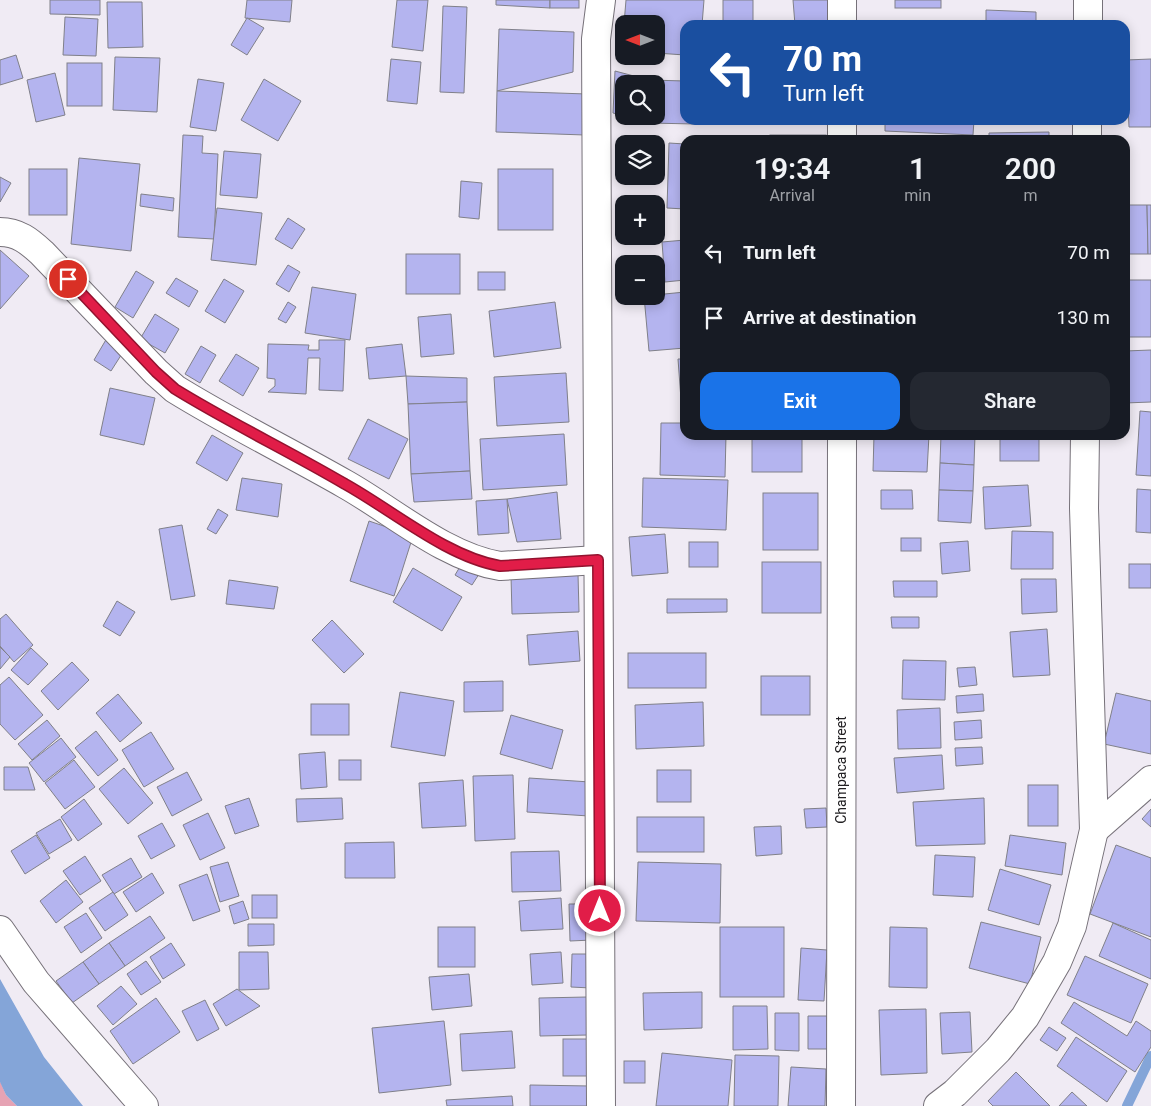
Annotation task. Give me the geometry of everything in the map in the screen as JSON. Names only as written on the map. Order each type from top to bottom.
[{"type":"street","points":[[601,0],[596,39],[601,1106]]},
{"type":"street","points":[[842,0],[842,20]]},
{"type":"street","points":[[1088,0],[1088,20]]},
{"type":"street","points":[[0,232],[8,232],[27,239],[156,372],[175,389],[347,484],[453,550],[487,564],[500,566],[598,560]]},
{"type":"street","name":"Champaca Street","points":[[840,1106],[842,440]]},
{"type":"street","points":[[938,1106],[955,1093],[1003,1044],[1024,1018],[1057,962],[1072,926],[1094,830],[1084,508],[1085,440]]},
{"type":"street","points":[[1094,830],[1151,780]]},
{"type":"street","points":[[0,930],[36,982],[144,1106]]},
{"type":"shaded area","points":[[0,1081],[6,1095],[17,1106],[0,1106]]},
{"type":"water","points":[[0,979],[44,1057],[83,1106],[17,1106],[6,1095],[0,1082]]},
{"type":"building","points":[[50,0],[100,0],[100,15],[50,14]]},
{"type":"building","points":[[247,0],[292,0],[290,22],[245,18]]},
{"type":"building","points":[[397,0],[428,0],[423,51],[392,47]]},
{"type":"building","points":[[496,0],[550,0],[550,8],[496,5]]},
{"type":"building","points":[[550,0],[579,0],[579,8],[550,8]]},
{"type":"building","points":[[626,0],[704,0],[702,20],[680,20],[680,55],[665,54],[665,15],[625,15]]},
{"type":"building","points":[[723,0],[753,0],[753,20],[723,20]]},
{"type":"building","points":[[793,0],[831,0],[832,20],[795,20]]},
{"type":"building","points":[[895,0],[941,0],[941,8],[895,8]]},
{"type":"building","points":[[107,2],[142,2],[143,47],[108,48]]},
{"type":"building","points":[[443,6],[467,7],[464,93],[440,92]]},
{"type":"building","points":[[986,10],[1036,12],[1036,20],[986,20]]},
{"type":"building","points":[[65,17],[98,19],[96,56],[63,55]]},
{"type":"building","points":[[247,18],[264,28],[247,55],[231,45]]},
{"type":"building","points":[[499,29],[574,32],[573,72],[497,91]]},
{"type":"building","points":[[16,55],[23,78],[0,85],[0,60]]},
{"type":"building","points":[[115,57],[160,58],[157,112],[113,110]]},
{"type":"building","points":[[391,59],[421,62],[417,104],[387,101]]},
{"type":"building","points":[[1151,59],[1151,127],[1129,127],[1130,60]]},
{"type":"building","points":[[67,63],[102,63],[102,106],[67,106]]},
{"type":"building","points":[[615,71],[630,75],[615,75],[615,114],[613,113]]},
{"type":"building","points":[[55,73],[65,115],[36,122],[27,80]]},
{"type":"building","points":[[198,79],[224,83],[216,131],[190,127]]},
{"type":"building","points":[[264,79],[301,101],[278,141],[241,120]]},
{"type":"building","points":[[665,80],[680,81],[680,124],[665,123]]},
{"type":"building","points":[[497,91],[587,94],[585,135],[496,132]]},
{"type":"building","points":[[885,125],[974,125],[973,135],[885,131]]},
{"type":"building","points":[[1049,132],[1049,135],[989,135],[989,133]]},
{"type":"building","points":[[183,135],[203,136],[202,153],[218,154],[214,239],[178,237]]},
{"type":"building","points":[[669,143],[680,144],[680,209],[667,208]]},
{"type":"building","points":[[224,151],[261,154],[257,198],[220,195]]},
{"type":"building","points":[[79,158],[140,164],[131,251],[71,244]]},
{"type":"building","points":[[29,169],[67,169],[67,215],[29,215]]},
{"type":"building","points":[[498,169],[553,169],[553,230],[498,230]]},
{"type":"building","points":[[0,177],[11,183],[0,202]]},
{"type":"building","points":[[461,181],[482,183],[479,219],[459,217]]},
{"type":"building","points":[[141,194],[174,198],[173,211],[140,206]]},
{"type":"building","points":[[1130,205],[1147,205],[1148,254],[1130,254]]},
{"type":"building","points":[[1147,205],[1151,205],[1151,254],[1148,254]]},
{"type":"building","points":[[217,208],[262,213],[256,265],[211,260]]},
{"type":"building","points":[[288,218],[305,229],[292,249],[275,239]]},
{"type":"building","points":[[680,240],[680,280],[665,282],[665,255],[663,255],[662,245],[665,245],[665,242]]},
{"type":"building","points":[[0,250],[29,276],[0,309]]},
{"type":"building","points":[[406,254],[460,254],[460,294],[406,294]]},
{"type":"building","points":[[288,265],[300,272],[289,292],[276,284]]},
{"type":"building","points":[[136,271],[154,282],[133,318],[115,307]]},
{"type":"building","points":[[478,272],[505,272],[505,290],[478,290]]},
{"type":"building","points":[[176,278],[198,291],[189,307],[166,293]]},
{"type":"building","points":[[224,279],[244,291],[225,323],[205,311]]},
{"type":"building","points":[[1130,280],[1151,280],[1151,337],[1130,337]]},
{"type":"building","points":[[312,287],[356,294],[350,340],[305,333]]},
{"type":"building","points":[[680,292],[680,348],[649,351],[645,305],[665,305],[665,294]]},
{"type":"building","points":[[288,302],[296,307],[286,323],[278,319]]},
{"type":"building","points":[[555,302],[561,348],[494,357],[489,311]]},
{"type":"building","points":[[155,314],[179,329],[165,353],[140,339]]},
{"type":"building","points":[[451,314],[454,354],[421,357],[418,317]]},
{"type":"building","points":[[107,338],[125,349],[111,371],[94,360]]},
{"type":"building","points":[[319,340],[345,340],[343,391],[319,390],[320,358],[308,358],[306,394],[268,392],[275,386],[275,379],[267,378],[268,344],[309,345],[308,350],[319,350]]},
{"type":"building","points":[[402,344],[406,376],[369,379],[366,348]]},
{"type":"building","points":[[201,346],[216,355],[200,383],[185,374]]},
{"type":"building","points":[[1151,350],[1151,402],[1130,403],[1130,351]]},
{"type":"building","points":[[236,354],[259,368],[243,396],[219,381]]},
{"type":"building","points":[[678,359],[680,359],[680,386]]},
{"type":"building","points":[[566,373],[569,422],[497,426],[494,377]]},
{"type":"building","points":[[406,376],[467,378],[467,402],[408,404]]},
{"type":"building","points":[[110,388],[155,398],[144,445],[100,435]]},
{"type":"building","points":[[467,402],[470,471],[411,474],[408,404]]},
{"type":"building","points":[[1140,411],[1151,412],[1151,476],[1136,475]]},
{"type":"building","points":[[368,419],[408,439],[389,479],[348,459]]},
{"type":"building","points":[[661,423],[680,423],[680,440],[726,440],[725,477],[660,475]]},
{"type":"building","points":[[564,434],[567,485],[483,490],[480,439]]},
{"type":"building","points":[[212,435],[243,453],[227,481],[196,463]]},
{"type":"building","points":[[752,440],[802,440],[802,472],[752,472]]},
{"type":"building","points":[[874,440],[929,440],[927,472],[873,471]]},
{"type":"building","points":[[941,440],[975,440],[974,465],[940,463]]},
{"type":"building","points":[[1000,440],[1039,440],[1039,461],[1000,461]]},
{"type":"building","points":[[940,463],[974,465],[973,491],[939,490]]},
{"type":"building","points":[[470,471],[472,499],[414,502],[411,474]]},
{"type":"building","points":[[242,478],[282,484],[278,517],[236,510]]},
{"type":"building","points":[[643,478],[728,480],[726,530],[642,527]]},
{"type":"building","points":[[1028,485],[1031,526],[985,529],[983,487]]},
{"type":"building","points":[[1137,489],[1151,490],[1151,533],[1136,532]]},
{"type":"building","points":[[881,490],[912,490],[913,509],[881,509]]},
{"type":"building","points":[[939,490],[973,491],[971,523],[938,521]]},
{"type":"building","points":[[557,492],[561,539],[517,542],[507,499]]},
{"type":"building","points":[[763,493],[818,493],[818,550],[763,550]]},
{"type":"building","points":[[507,499],[509,533],[478,535],[476,501]]},
{"type":"building","points":[[218,509],[228,515],[216,534],[207,529]]},
{"type":"building","points":[[369,521],[413,536],[394,596],[350,581]]},
{"type":"building","points":[[182,525],[195,596],[171,600],[159,529]]},
{"type":"building","points":[[1012,531],[1053,532],[1053,569],[1011,569]]},
{"type":"building","points":[[665,534],[668,573],[632,576],[629,537]]},
{"type":"building","points":[[901,538],[921,538],[921,551],[901,551]]},
{"type":"building","points":[[968,541],[970,571],[942,574],[940,543]]},
{"type":"building","points":[[689,542],[718,542],[718,567],[689,567]]},
{"type":"building","points":[[464,560],[481,571],[472,585],[455,575]]},
{"type":"building","points":[[762,562],[821,562],[821,613],[762,613]]},
{"type":"building","points":[[1129,564],[1151,564],[1151,588],[1129,588]]},
{"type":"building","points":[[413,568],[462,597],[442,631],[393,602]]},
{"type":"building","points":[[578,574],[579,612],[512,614],[511,576]]},
{"type":"building","points":[[1021,579],[1056,579],[1057,612],[1022,614]]},
{"type":"building","points":[[229,580],[278,587],[274,609],[226,604]]},
{"type":"building","points":[[893,581],[937,581],[937,597],[894,597]]},
{"type":"building","points":[[667,599],[727,599],[727,612],[667,613]]},
{"type":"building","points":[[117,601],[135,612],[120,636],[103,626]]},
{"type":"building","points":[[6,614],[33,645],[14,662],[0,646],[0,619]]},
{"type":"building","points":[[891,617],[919,617],[919,628],[892,628]]},
{"type":"building","points":[[332,620],[364,654],[344,673],[312,640]]},
{"type":"building","points":[[1047,629],[1050,675],[1013,677],[1010,632]]},
{"type":"building","points":[[578,631],[580,661],[529,665],[527,635]]},
{"type":"building","points":[[0,647],[10,657],[0,669]]},
{"type":"building","points":[[31,648],[48,664],[28,685],[11,670]]},
{"type":"building","points":[[628,653],[706,653],[706,688],[628,688]]},
{"type":"building","points":[[903,660],[946,661],[945,700],[902,699]]},
{"type":"building","points":[[72,662],[89,680],[58,710],[41,691]]},
{"type":"building","points":[[975,667],[977,685],[959,687],[957,668]]},
{"type":"building","points":[[761,676],[810,676],[810,715],[761,715]]},
{"type":"building","points":[[9,677],[43,715],[15,740],[0,724],[0,685]]},
{"type":"building","points":[[503,681],[503,711],[464,712],[464,682]]},
{"type":"building","points":[[400,692],[454,701],[445,756],[391,747]]},
{"type":"building","points":[[1116,693],[1151,701],[1151,754],[1104,744]]},
{"type":"building","points":[[118,694],[142,723],[120,742],[96,713]]},
{"type":"building","points":[[983,694],[984,711],[957,713],[956,696]]},
{"type":"building","points":[[703,702],[704,746],[636,749],[635,705]]},
{"type":"building","points":[[311,704],[349,704],[349,735],[311,735]]},
{"type":"building","points":[[940,708],[941,748],[898,749],[897,710]]},
{"type":"building","points":[[511,715],[563,730],[552,769],[500,754]]},
{"type":"building","points":[[47,720],[60,736],[32,760],[18,744]]},
{"type":"building","points":[[981,720],[982,738],[955,740],[954,722]]},
{"type":"building","points":[[96,731],[118,760],[98,776],[75,748]]},
{"type":"building","points":[[151,732],[174,769],[144,787],[122,750]]},
{"type":"building","points":[[61,738],[76,757],[44,782],[29,763]]},
{"type":"building","points":[[982,747],[983,764],[956,766],[955,748]]},
{"type":"building","points":[[325,752],[327,787],[301,789],[299,754]]},
{"type":"building","points":[[942,755],[944,789],[897,793],[894,758]]},
{"type":"building","points":[[74,760],[95,787],[65,809],[45,783]]},
{"type":"building","points":[[339,760],[361,760],[361,780],[339,780]]},
{"type":"building","points":[[4,767],[28,767],[35,790],[4,790]]},
{"type":"building","points":[[124,768],[153,803],[128,824],[99,789]]},
{"type":"building","points":[[657,770],[691,770],[691,802],[657,802]]},
{"type":"building","points":[[187,772],[202,800],[172,816],[157,787]]},
{"type":"building","points":[[513,775],[515,839],[475,841],[473,776]]},
{"type":"building","points":[[529,778],[590,782],[589,816],[527,812]]},
{"type":"building","points":[[463,780],[466,826],[422,828],[419,783]]},
{"type":"building","points":[[1028,785],[1058,785],[1058,826],[1028,826]]},
{"type":"building","points":[[249,798],[259,826],[235,834],[225,806]]},
{"type":"building","points":[[342,798],[343,819],[297,822],[296,799]]},
{"type":"building","points":[[984,798],[985,844],[916,846],[913,802]]},
{"type":"building","points":[[84,799],[102,824],[78,841],[61,817]]},
{"type":"building","points":[[826,808],[827,827],[806,828],[804,809]]},
{"type":"building","points":[[1151,809],[1151,827],[1142,819]]},
{"type":"building","points":[[208,813],[225,848],[200,860],[183,825]]},
{"type":"building","points":[[637,817],[704,817],[704,852],[637,852]]},
{"type":"building","points":[[60,819],[72,840],[49,854],[36,833]]},
{"type":"building","points":[[162,823],[175,846],[151,859],[138,836]]},
{"type":"building","points":[[781,826],[782,854],[756,856],[754,827]]},
{"type":"building","points":[[36,835],[50,858],[25,874],[11,851]]},
{"type":"building","points":[[1010,835],[1066,843],[1062,875],[1005,866]]},
{"type":"building","points":[[394,842],[395,878],[345,878],[345,843]]},
{"type":"building","points":[[1116,845],[1151,858],[1151,937],[1090,914]]},
{"type":"building","points":[[559,851],[561,891],[512,892],[511,852]]},
{"type":"building","points":[[935,855],[975,857],[973,897],[933,895]]},
{"type":"building","points":[[85,856],[101,881],[80,895],[63,871]]},
{"type":"building","points":[[131,858],[142,877],[114,894],[102,875]]},
{"type":"building","points":[[228,862],[239,896],[220,902],[210,867]]},
{"type":"building","points":[[638,862],[721,864],[720,923],[636,921]]},
{"type":"building","points":[[1000,869],[1051,885],[1039,925],[988,910]]},
{"type":"building","points":[[152,873],[164,893],[136,912],[123,892]]},
{"type":"building","points":[[207,874],[220,911],[193,921],[179,885]]},
{"type":"building","points":[[66,880],[83,902],[56,923],[40,901]]},
{"type":"building","points":[[113,892],[128,915],[105,931],[89,908]]},
{"type":"building","points":[[252,895],[277,895],[277,918],[252,918]]},
{"type":"building","points":[[561,898],[563,929],[521,931],[519,901]]},
{"type":"building","points":[[243,901],[249,919],[234,924],[229,906]]},
{"type":"building","points":[[569,904],[592,904],[592,940],[570,941]]},
{"type":"building","points":[[86,913],[102,938],[81,953],[64,927]]},
{"type":"building","points":[[150,916],[165,938],[125,966],[109,943]]},
{"type":"building","points":[[981,922],[1041,937],[1030,984],[969,968]]},
{"type":"building","points":[[1113,923],[1151,940],[1151,979],[1099,956]]},
{"type":"building","points":[[248,924],[274,924],[274,945],[248,946]]},
{"type":"building","points":[[438,927],[475,927],[475,967],[438,967]]},
{"type":"building","points":[[720,927],[784,927],[784,997],[720,997]]},
{"type":"building","points":[[890,927],[927,928],[927,988],[889,987]]},
{"type":"building","points":[[109,943],[125,966],[99,984],[83,962]]},
{"type":"building","points":[[171,943],[185,965],[163,979],[150,957]]},
{"type":"building","points":[[801,948],[827,950],[824,1001],[798,1000]]},
{"type":"building","points":[[239,952],[268,952],[269,989],[239,990]]},
{"type":"building","points":[[561,952],[563,983],[532,985],[530,954]]},
{"type":"building","points":[[572,954],[591,954],[591,988],[571,987]]},
{"type":"building","points":[[1085,956],[1148,984],[1131,1023],[1067,995]]},
{"type":"building","points":[[146,961],[161,982],[141,995],[127,974]]},
{"type":"building","points":[[83,962],[99,984],[72,1003],[56,981]]},
{"type":"building","points":[[469,974],[472,1006],[432,1010],[429,977]]},
{"type":"building","points":[[121,986],[137,1004],[113,1025],[97,1006]]},
{"type":"building","points":[[237,989],[260,1006],[226,1026],[213,1004]]},
{"type":"building","points":[[702,992],[702,1028],[644,1030],[643,993]]},
{"type":"building","points":[[587,997],[588,1035],[540,1036],[539,998]]},
{"type":"building","points":[[156,998],[180,1032],[133,1064],[110,1031]]},
{"type":"building","points":[[205,1000],[219,1029],[197,1041],[182,1011]]},
{"type":"building","points":[[1074,1002],[1127,1036],[1136,1021],[1151,1031],[1151,1047],[1135,1072],[1061,1023]]},
{"type":"building","points":[[733,1006],[767,1006],[768,1049],[733,1050]]},
{"type":"building","points":[[926,1009],[927,1073],[881,1075],[879,1010]]},
{"type":"building","points":[[970,1012],[972,1052],[942,1054],[940,1013]]},
{"type":"building","points":[[775,1013],[799,1013],[799,1051],[775,1050]]},
{"type":"building","points":[[808,1016],[827,1016],[828,1049],[808,1049]]},
{"type":"building","points":[[444,1021],[451,1085],[379,1093],[372,1028]]},
{"type":"building","points":[[1049,1027],[1066,1038],[1057,1051],[1040,1040]]},
{"type":"building","points":[[512,1031],[515,1068],[462,1071],[460,1034]]},
{"type":"building","points":[[1076,1037],[1127,1071],[1107,1102],[1057,1066]]},
{"type":"building","points":[[563,1039],[589,1039],[589,1076],[563,1076]]},
{"type":"building","points":[[662,1053],[732,1060],[728,1106],[656,1106]]},
{"type":"building","points":[[735,1055],[779,1056],[778,1106],[734,1106]]},
{"type":"building","points":[[624,1061],[645,1061],[645,1083],[624,1083]]},
{"type":"building","points":[[791,1067],[826,1069],[825,1106],[788,1106]]},
{"type":"building","points":[[1016,1072],[1050,1106],[993,1106],[988,1101]]},
{"type":"building","points":[[530,1085],[590,1086],[589,1106],[530,1106]]},
{"type":"building","points":[[1072,1092],[1087,1106],[1059,1106]]},
{"type":"building","points":[[512,1096],[513,1106],[447,1106],[446,1100]]},
{"type":"waterway","points":[[1127,1106],[1151,1056]]},
{"type":"route","points":[[68,279],[156,372],[175,389],[347,484],[453,550],[487,564],[500,566],[598,560],[600,911]]}]
